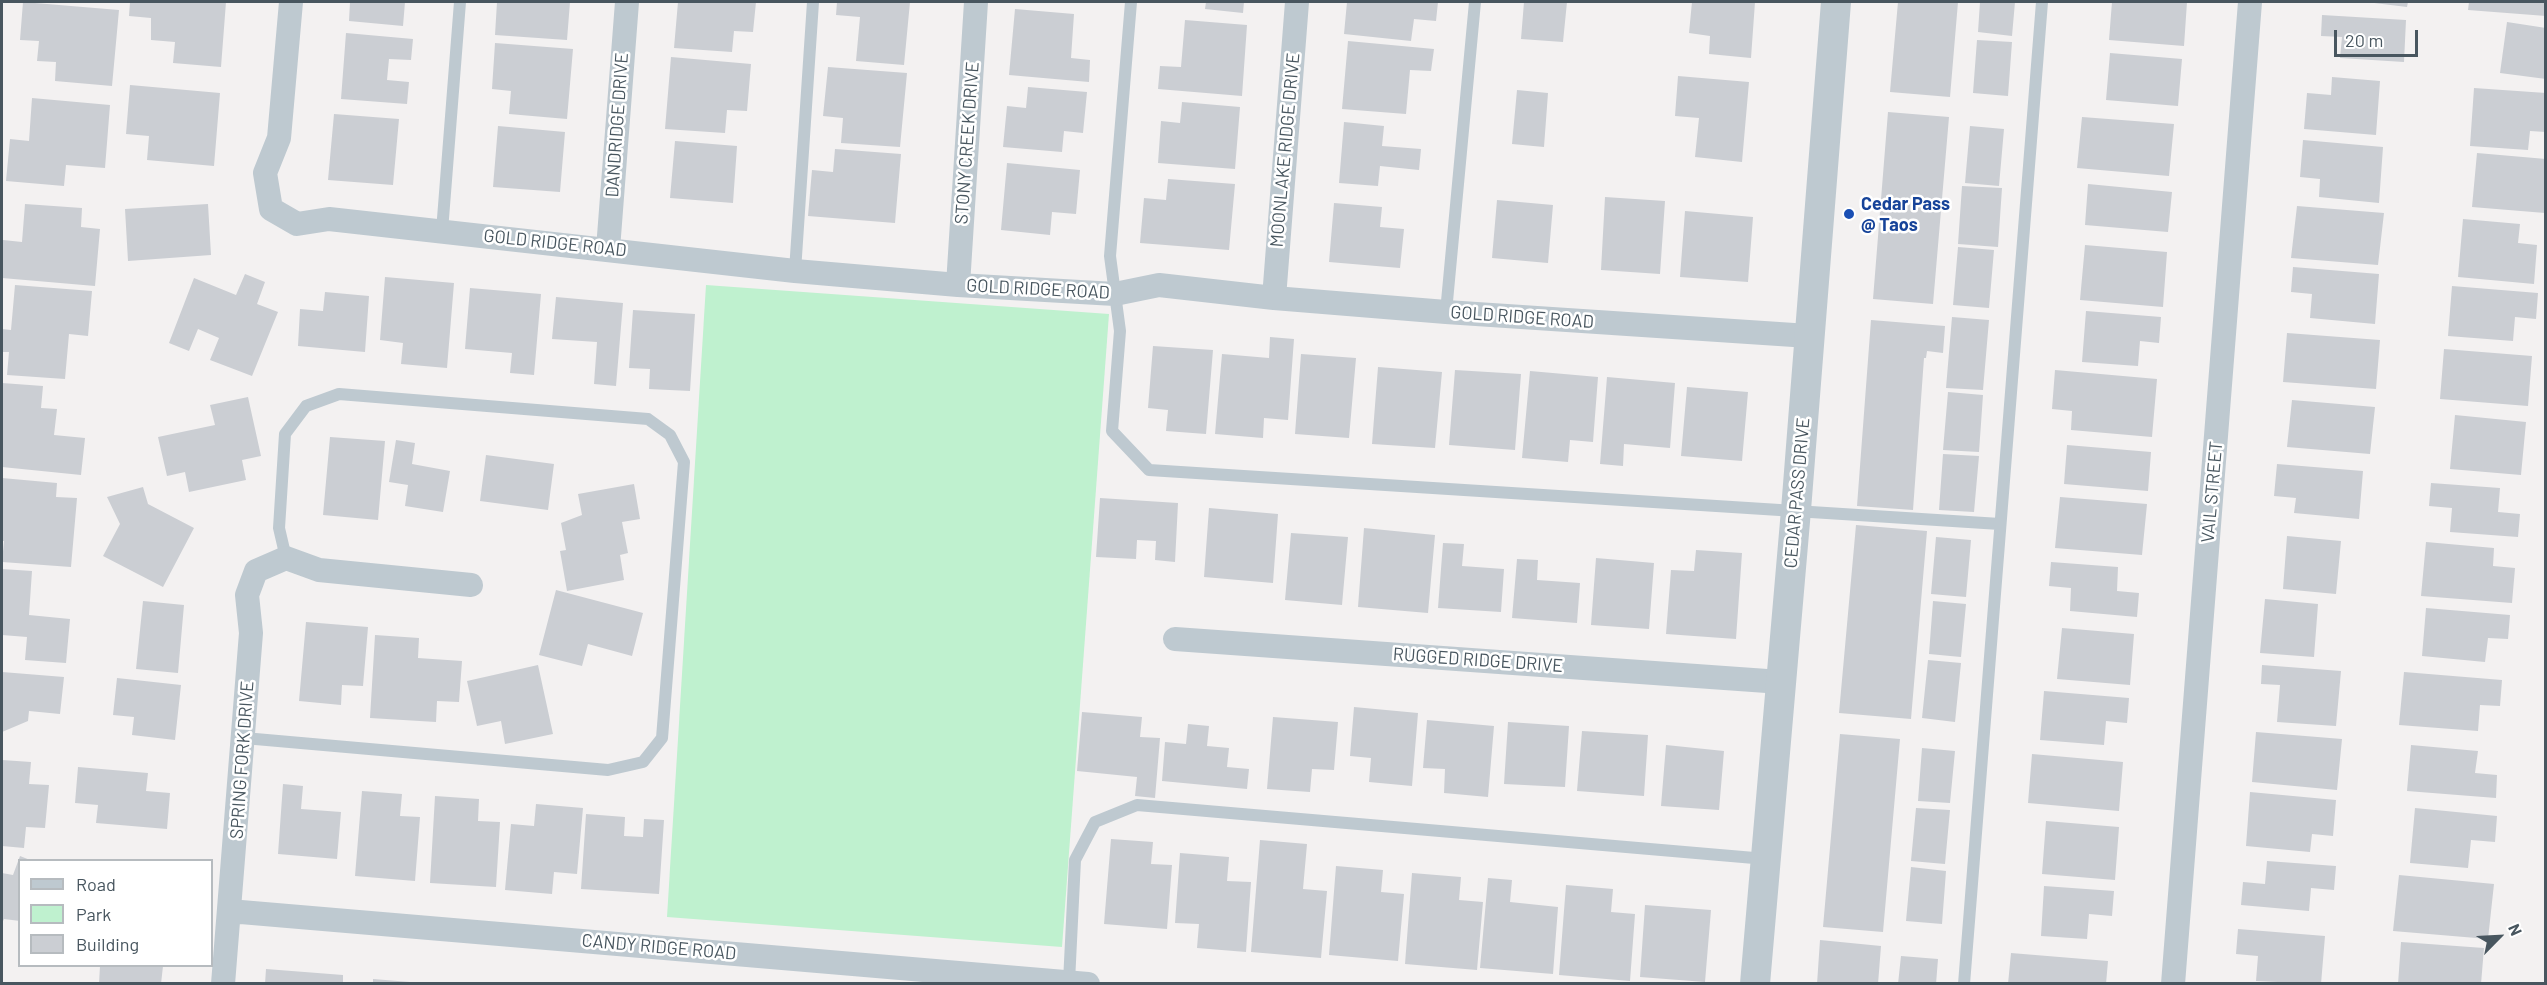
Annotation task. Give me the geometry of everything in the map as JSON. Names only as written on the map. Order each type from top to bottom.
[{"type":"street","name":"GOLD RIDGE ROAD","points":[[291,2],[279,138],[265,173],[272,209],[297,224],[328,219],[795,271],[958,285],[1115,294],[1159,285],[1274,298],[1446,312],[1809,336]]},
{"type":"street","name":"DANDRIDGE DRIVE","points":[[608,249],[627,2]]},
{"type":"street","name":"STONY CREEK DRIVE","points":[[958,285],[976,2]]},
{"type":"street","name":"MOONLAKE RIDGE DRIVE","points":[[1274,298],[1297,2]]},
{"type":"street","name":"CEDAR PASS DRIVE","points":[[1755,984],[1796,510],[1836,2]]},
{"type":"street","name":"VAIL STREET","points":[[2173,984],[2250,2]]},
{"type":"street","points":[[286,558],[319,570],[471,585]]},
{"type":"street","name":"SPRING FORK DRIVE","points":[[222,984],[251,633],[247,595],[256,571],[286,558]]},
{"type":"street","name":"RUGGED RIDGE DRIVE","points":[[1175,639],[1781,682]]},
{"type":"street","name":"CANDY RIDGE ROAD","points":[[229,910],[1079,983]]},
{"type":"lane","points":[[442,231],[460,2]]},
{"type":"lane","points":[[795,271],[813,2]]},
{"type":"lane","points":[[1131,2],[1110,255],[1120,331],[1112,431],[1149,470],[2000,524]]},
{"type":"lane","points":[[1446,312],[1475,2]]},
{"type":"lane","points":[[1964,984],[2042,2]]},
{"type":"lane","points":[[244,738],[608,770],[643,762],[663,738],[684,462],[670,435],[648,419],[339,394],[306,406],[285,434],[279,528],[286,558]]},
{"type":"lane","points":[[1079,983],[1075,860],[1095,822],[1137,805],[1767,859]]},
{"type":"green space","points":[[706,285],[1109,314],[1062,947],[667,917]]},
{"type":"building","points":[[23,2],[119,10],[112,86],[55,81],[56,62],[37,61],[39,41],[20,40]]},
{"type":"building","points":[[130,2],[226,2],[221,67],[173,63],[175,42],[151,40],[151,18],[129,16]]},
{"type":"building","points":[[350,2],[405,2],[403,26],[349,21]]},
{"type":"building","points":[[497,2],[570,2],[567,40],[495,35]]},
{"type":"building","points":[[678,2],[756,2],[753,32],[734,31],[732,52],[674,48]]},
{"type":"building","points":[[837,2],[910,2],[904,65],[856,61],[860,17],[836,15]]},
{"type":"building","points":[[1206,2],[1244,2],[1243,13],[1205,9]]},
{"type":"building","points":[[1347,2],[1438,2],[1436,21],[1414,19],[1411,41],[1344,34]]},
{"type":"building","points":[[1524,2],[1567,2],[1563,42],[1521,39]]},
{"type":"building","points":[[1692,2],[1755,2],[1751,58],[1709,54],[1710,36],[1689,33]]},
{"type":"building","points":[[1898,2],[1958,2],[1950,97],[1890,92]]},
{"type":"building","points":[[1980,2],[2015,2],[2012,36],[1978,32]]},
{"type":"building","points":[[2112,2],[2187,2],[2184,46],[2109,40]]},
{"type":"building","points":[[2366,2],[2408,2],[2407,7]]},
{"type":"building","points":[[2469,2],[2546,2],[2546,16],[2468,10]]},
{"type":"building","points":[[1015,9],[1074,14],[1071,58],[1090,60],[1089,82],[1009,75]]},
{"type":"building","points":[[2322,15],[2406,20],[2404,62],[2340,58],[2342,37],[2321,36]]},
{"type":"building","points":[[1185,20],[1247,25],[1242,96],[1158,89],[1160,66],[1181,67]]},
{"type":"building","points":[[2507,22],[2546,28],[2546,79],[2500,73]]},
{"type":"building","points":[[346,33],[413,39],[411,60],[389,59],[387,80],[409,82],[407,104],[341,99]]},
{"type":"building","points":[[1977,40],[2012,42],[2008,96],[1973,93]]},
{"type":"building","points":[[1348,41],[1434,49],[1431,71],[1410,70],[1406,114],[1342,109]]},
{"type":"building","points":[[495,43],[573,49],[567,119],[509,114],[511,91],[492,89]]},
{"type":"building","points":[[2110,53],[2182,59],[2178,106],[2106,100]]},
{"type":"building","points":[[671,57],[751,64],[747,111],[727,110],[725,133],[665,129]]},
{"type":"building","points":[[828,67],[907,73],[900,147],[841,143],[843,118],[823,116]]},
{"type":"building","points":[[1678,76],[1749,82],[1742,162],[1695,157],[1699,118],[1675,116]]},
{"type":"building","points":[[2332,77],[2380,81],[2376,135],[2304,129],[2307,93],[2331,95]]},
{"type":"building","points":[[130,85],[220,93],[214,166],[147,160],[149,136],[126,134]]},
{"type":"building","points":[[1028,87],[1087,92],[1083,133],[1064,131],[1062,152],[1003,147],[1007,106],[1026,108]]},
{"type":"building","points":[[2474,88],[2546,93],[2546,132],[2530,131],[2528,150],[2470,146]]},
{"type":"building","points":[[1517,90],[1548,93],[1544,147],[1512,144]]},
{"type":"building","points":[[32,98],[110,105],[105,168],[66,165],[64,186],[6,181],[10,139],[29,141]]},
{"type":"building","points":[[1182,102],[1240,107],[1235,169],[1158,163],[1161,121],[1180,123]]},
{"type":"building","points":[[1888,112],[1949,117],[1933,304],[1873,299]]},
{"type":"building","points":[[334,114],[399,119],[393,185],[328,180]]},
{"type":"building","points":[[2082,117],[2174,124],[2169,176],[2077,168]]},
{"type":"building","points":[[1344,122],[1384,126],[1382,146],[1421,149],[1419,170],[1380,166],[1378,186],[1339,183]]},
{"type":"building","points":[[498,126],[565,132],[560,192],[493,187]]},
{"type":"building","points":[[1970,126],[2004,129],[1999,186],[1965,183]]},
{"type":"building","points":[[2303,140],[2383,147],[2379,203],[2319,197],[2320,179],[2300,177]]},
{"type":"building","points":[[675,141],[737,146],[733,203],[670,198]]},
{"type":"building","points":[[835,149],[901,154],[895,223],[808,216],[812,170],[833,172]]},
{"type":"building","points":[[2477,153],[2546,159],[2545,213],[2472,207]]},
{"type":"building","points":[[1007,163],[1080,170],[1076,214],[1052,212],[1050,235],[1001,230]]},
{"type":"building","points":[[1168,179],[1235,184],[1229,250],[1140,243],[1144,198],[1166,200]]},
{"type":"building","points":[[2088,184],[2172,192],[2168,232],[2085,225]]},
{"type":"building","points":[[1962,186],[2002,188],[1998,247],[1958,244]]},
{"type":"building","points":[[1605,197],[1665,201],[1660,274],[1601,270]]},
{"type":"building","points":[[1497,200],[1553,205],[1548,263],[1492,258]]},
{"type":"building","points":[[1334,203],[1382,207],[1380,227],[1404,229],[1400,268],[1329,262]]},
{"type":"building","points":[[25,204],[82,208],[81,227],[100,229],[95,286],[2,278],[3,240],[22,242]]},
{"type":"building","points":[[208,204],[211,255],[128,261],[125,209]]},
{"type":"building","points":[[2297,206],[2384,213],[2378,265],[2291,258]]},
{"type":"building","points":[[1685,211],[1753,217],[1748,282],[1680,277]]},
{"type":"building","points":[[2463,219],[2520,224],[2518,243],[2537,245],[2534,284],[2458,277]]},
{"type":"building","points":[[2085,245],[2167,252],[2163,307],[2080,300]]},
{"type":"building","points":[[1958,247],[1994,250],[1989,308],[1953,305]]},
{"type":"building","points":[[2293,267],[2379,274],[2375,324],[2310,318],[2312,294],[2291,292]]},
{"type":"building","points":[[245,274],[265,282],[257,304],[278,312],[252,376],[210,360],[219,338],[198,329],[189,351],[169,343],[194,278],[236,295]]},
{"type":"building","points":[[385,277],[454,283],[447,368],[401,364],[403,343],[380,340]]},
{"type":"building","points":[[15,285],[92,291],[88,336],[69,334],[65,379],[7,375],[9,352],[2,352],[2,329],[11,330]]},
{"type":"building","points":[[2452,286],[2538,293],[2536,319],[2515,317],[2513,341],[2448,336]]},
{"type":"building","points":[[470,288],[541,294],[534,375],[510,373],[512,353],[465,349]]},
{"type":"building","points":[[325,292],[369,296],[365,352],[298,346],[300,309],[323,311]]},
{"type":"building","points":[[556,297],[623,303],[616,386],[594,384],[597,342],[552,339]]},
{"type":"building","points":[[633,310],[695,314],[690,391],[649,389],[650,369],[629,368]]},
{"type":"building","points":[[2086,311],[2161,317],[2159,343],[2140,341],[2138,366],[2082,362]]},
{"type":"building","points":[[1952,317],[1989,320],[1983,390],[1946,388]]},
{"type":"building","points":[[1871,320],[1945,326],[1943,353],[1927,351],[1926,358],[1924,358],[1913,510],[1857,506]]},
{"type":"building","points":[[2287,333],[2380,340],[2376,389],[2283,382]]},
{"type":"building","points":[[1270,337],[1294,339],[1288,420],[1264,418],[1263,438],[1215,434],[1222,354],[1269,358]]},
{"type":"building","points":[[1153,346],[1213,350],[1206,434],[1166,431],[1168,410],[1148,408]]},
{"type":"building","points":[[2444,349],[2532,356],[2528,406],[2440,399]]},
{"type":"building","points":[[1301,354],[1356,358],[1349,438],[1295,434]]},
{"type":"building","points":[[1378,367],[1442,372],[1435,448],[1372,444]]},
{"type":"building","points":[[1455,370],[1521,374],[1515,450],[1449,445]]},
{"type":"building","points":[[2055,370],[2157,379],[2152,437],[2071,430],[2072,411],[2052,409]]},
{"type":"building","points":[[1530,371],[1598,377],[1593,442],[1570,440],[1568,462],[1522,458]]},
{"type":"building","points":[[1607,377],[1675,383],[1670,448],[1624,444],[1623,466],[1600,464]]},
{"type":"building","points":[[2,383],[43,386],[41,408],[57,409],[54,435],[85,438],[81,475],[2,467]]},
{"type":"building","points":[[1687,387],[1748,392],[1742,461],[1681,456]]},
{"type":"building","points":[[1948,392],[1983,395],[1979,452],[1943,450]]},
{"type":"building","points":[[248,397],[261,456],[242,460],[246,480],[189,492],[185,472],[167,476],[158,437],[215,425],[210,405]]},
{"type":"building","points":[[2292,400],[2375,407],[2370,454],[2287,447]]},
{"type":"building","points":[[2455,415],[2526,422],[2521,475],[2450,469]]},
{"type":"building","points":[[330,437],[385,441],[378,520],[323,515]]},
{"type":"building","points":[[396,440],[415,443],[412,464],[450,471],[443,512],[405,506],[408,485],[389,482]]},
{"type":"building","points":[[2067,445],[2151,452],[2148,491],[2064,484]]},
{"type":"building","points":[[1943,454],[1979,456],[1974,512],[1939,510]]},
{"type":"building","points":[[486,455],[554,464],[548,510],[480,501]]},
{"type":"building","points":[[2277,464],[2363,471],[2359,519],[2294,513],[2296,498],[2274,496]]},
{"type":"building","points":[[2,478],[57,483],[56,497],[77,498],[71,567],[2,562],[4,541],[2,541]]},
{"type":"building","points":[[2431,483],[2500,488],[2498,512],[2520,514],[2518,537],[2450,532],[2452,508],[2429,506]]},
{"type":"building","points":[[634,484],[640,519],[622,522],[628,553],[620,555],[624,580],[567,591],[560,551],[566,550],[561,523],[582,515],[578,494]]},
{"type":"building","points":[[143,487],[148,504],[194,528],[163,587],[103,556],[120,524],[107,497]]},
{"type":"building","points":[[2060,497],[2147,504],[2142,555],[2055,548]]},
{"type":"building","points":[[1100,498],[1178,503],[1175,562],[1155,560],[1156,541],[1137,540],[1136,559],[1096,557]]},
{"type":"building","points":[[1209,508],[1278,514],[1273,583],[1204,577]]},
{"type":"building","points":[[1856,525],[1927,531],[1911,719],[1839,713]]},
{"type":"building","points":[[1364,528],[1435,535],[1428,613],[1358,607]]},
{"type":"building","points":[[1291,533],[1348,537],[1342,605],[1285,600]]},
{"type":"building","points":[[2287,536],[2341,541],[2336,594],[2283,589]]},
{"type":"building","points":[[1936,537],[1971,540],[1966,597],[1931,594]]},
{"type":"building","points":[[2426,542],[2494,548],[2493,566],[2515,568],[2512,603],[2421,596]]},
{"type":"building","points":[[1443,543],[1464,544],[1462,566],[1504,569],[1501,612],[1438,608]]},
{"type":"building","points":[[1696,550],[1742,553],[1736,639],[1666,634],[1671,570],[1694,571]]},
{"type":"building","points":[[1596,558],[1654,563],[1649,629],[1591,625]]},
{"type":"building","points":[[1517,559],[1538,560],[1537,580],[1580,583],[1577,623],[1512,618]]},
{"type":"building","points":[[2051,562],[2118,567],[2117,591],[2139,593],[2137,617],[2070,611],[2071,588],[2049,586]]},
{"type":"building","points":[[2,569],[32,571],[29,615],[70,619],[66,663],[25,660],[27,637],[2,635]]},
{"type":"building","points":[[556,590],[643,613],[632,656],[588,644],[582,666],[539,655]]},
{"type":"building","points":[[2265,599],[2318,604],[2314,657],[2260,653]]},
{"type":"building","points":[[143,601],[184,605],[178,673],[136,669]]},
{"type":"building","points":[[1933,601],[1966,604],[1961,657],[1929,654]]},
{"type":"building","points":[[2426,608],[2510,615],[2508,639],[2488,638],[2485,662],[2422,656]]},
{"type":"building","points":[[306,622],[368,627],[363,686],[342,685],[341,705],[299,701]]},
{"type":"building","points":[[2062,628],[2134,634],[2130,685],[2057,679]]},
{"type":"building","points":[[375,635],[419,638],[418,658],[462,661],[459,702],[437,701],[436,722],[370,718]]},
{"type":"building","points":[[1928,660],[1961,663],[1955,722],[1922,718]]},
{"type":"building","points":[[538,665],[553,734],[505,744],[501,721],[477,726],[467,681]]},
{"type":"building","points":[[2262,665],[2341,671],[2336,726],[2277,722],[2280,685],[2261,684]]},
{"type":"building","points":[[2,672],[64,677],[60,714],[29,711],[28,721],[2,732]]},
{"type":"building","points":[[2404,672],[2502,680],[2500,706],[2480,705],[2478,731],[2399,725]]},
{"type":"building","points":[[117,678],[181,685],[175,740],[132,735],[134,717],[113,715]]},
{"type":"building","points":[[2044,691],[2129,698],[2127,723],[2106,721],[2104,745],[2040,740]]},
{"type":"building","points":[[1354,707],[1418,713],[1412,786],[1369,782],[1371,758],[1350,756]]},
{"type":"building","points":[[1082,712],[1142,717],[1140,737],[1160,738],[1155,798],[1135,796],[1137,777],[1077,771]]},
{"type":"building","points":[[1273,717],[1338,722],[1334,770],[1312,769],[1310,792],[1267,789]]},
{"type":"building","points":[[1427,720],[1494,726],[1488,797],[1444,793],[1445,769],[1423,768]]},
{"type":"building","points":[[1508,722],[1569,726],[1565,787],[1504,784]]},
{"type":"building","points":[[1188,724],[1209,726],[1207,746],[1229,748],[1227,767],[1249,769],[1247,789],[1162,781],[1165,742],[1186,744]]},
{"type":"building","points":[[1582,731],[1648,735],[1644,796],[1577,791]]},
{"type":"building","points":[[2256,732],[2342,739],[2337,790],[2252,782]]},
{"type":"building","points":[[1840,734],[1900,739],[1883,932],[1823,927]]},
{"type":"building","points":[[1666,745],[1724,751],[1719,810],[1661,806]]},
{"type":"building","points":[[2411,745],[2478,751],[2475,773],[2497,775],[2496,798],[2407,791]]},
{"type":"building","points":[[1922,748],[1955,751],[1950,803],[1918,801]]},
{"type":"building","points":[[2032,754],[2123,762],[2119,811],[2028,803]]},
{"type":"building","points":[[2,760],[31,762],[29,784],[49,785],[45,828],[26,827],[24,848],[2,846]]},
{"type":"building","points":[[78,767],[148,773],[146,791],[170,793],[167,829],[96,823],[98,805],[75,803]]},
{"type":"building","points":[[283,784],[303,786],[301,809],[341,812],[337,859],[278,854]]},
{"type":"building","points":[[362,791],[402,794],[400,816],[420,817],[415,881],[355,876]]},
{"type":"building","points":[[2250,792],[2336,800],[2333,836],[2312,834],[2310,852],[2246,846]]},
{"type":"building","points":[[435,796],[479,799],[478,821],[500,822],[496,887],[430,883]]},
{"type":"building","points":[[536,804],[583,808],[577,874],[554,872],[552,894],[505,890],[511,824],[534,826]]},
{"type":"building","points":[[1916,808],[1950,810],[1945,864],[1911,861]]},
{"type":"building","points":[[2415,808],[2497,816],[2495,842],[2471,840],[2468,868],[2410,863]]},
{"type":"building","points":[[586,814],[625,817],[624,836],[643,837],[644,819],[664,820],[659,894],[581,889]]},
{"type":"building","points":[[2046,821],[2119,827],[2115,880],[2042,874]]},
{"type":"building","points":[[1111,839],[1153,842],[1151,864],[1172,865],[1167,929],[1104,924]]},
{"type":"building","points":[[1260,840],[1307,844],[1303,889],[1327,891],[1321,958],[1251,952]]},
{"type":"building","points":[[1180,853],[1229,857],[1227,881],[1251,882],[1246,952],[1197,948],[1199,924],[1175,923]]},
{"type":"building","points":[[18,861],[18,921],[4,919],[2,923],[2,873],[13,875]]},
{"type":"building","points":[[2267,861],[2336,866],[2334,890],[2311,888],[2309,911],[2241,905],[2243,882],[2265,884]]},
{"type":"building","points":[[1336,866],[1383,870],[1381,892],[1404,894],[1398,961],[1329,955]]},
{"type":"building","points":[[1911,867],[1946,871],[1942,924],[1906,921]]},
{"type":"building","points":[[1412,873],[1461,877],[1459,900],[1483,902],[1477,970],[1405,964]]},
{"type":"building","points":[[2399,875],[2494,884],[2488,939],[2393,931]]},
{"type":"building","points":[[1488,878],[1512,880],[1510,902],[1558,907],[1553,974],[1480,968]]},
{"type":"building","points":[[1566,885],[1613,889],[1611,912],[1635,914],[1630,981],[1559,975]]},
{"type":"building","points":[[2044,886],[2114,891],[2112,916],[2089,914],[2087,939],[2041,936]]},
{"type":"building","points":[[1645,905],[1711,910],[1705,982],[1640,977]]},
{"type":"building","points":[[2238,929],[2325,936],[2321,984],[2256,981],[2258,956],[2236,954]]},
{"type":"building","points":[[1820,940],[1881,946],[1878,984],[1817,984]]},
{"type":"building","points":[[2401,942],[2484,948],[2481,984],[2398,984]]},
{"type":"building","points":[[2011,953],[2108,961],[2106,984],[2067,982],[2067,984],[2008,984]]},
{"type":"building","points":[[1901,956],[1938,959],[1936,984],[1898,984]]},
{"type":"building","points":[[100,967],[163,967],[161,984],[99,984]]},
{"type":"building","points":[[266,969],[343,975],[343,984],[265,984]]},
{"type":"building","points":[[373,979],[410,982],[410,984],[373,984]]},
{"type":"place","name":"Cedar Pass @ Taos","points":[[1849,214]]}]
